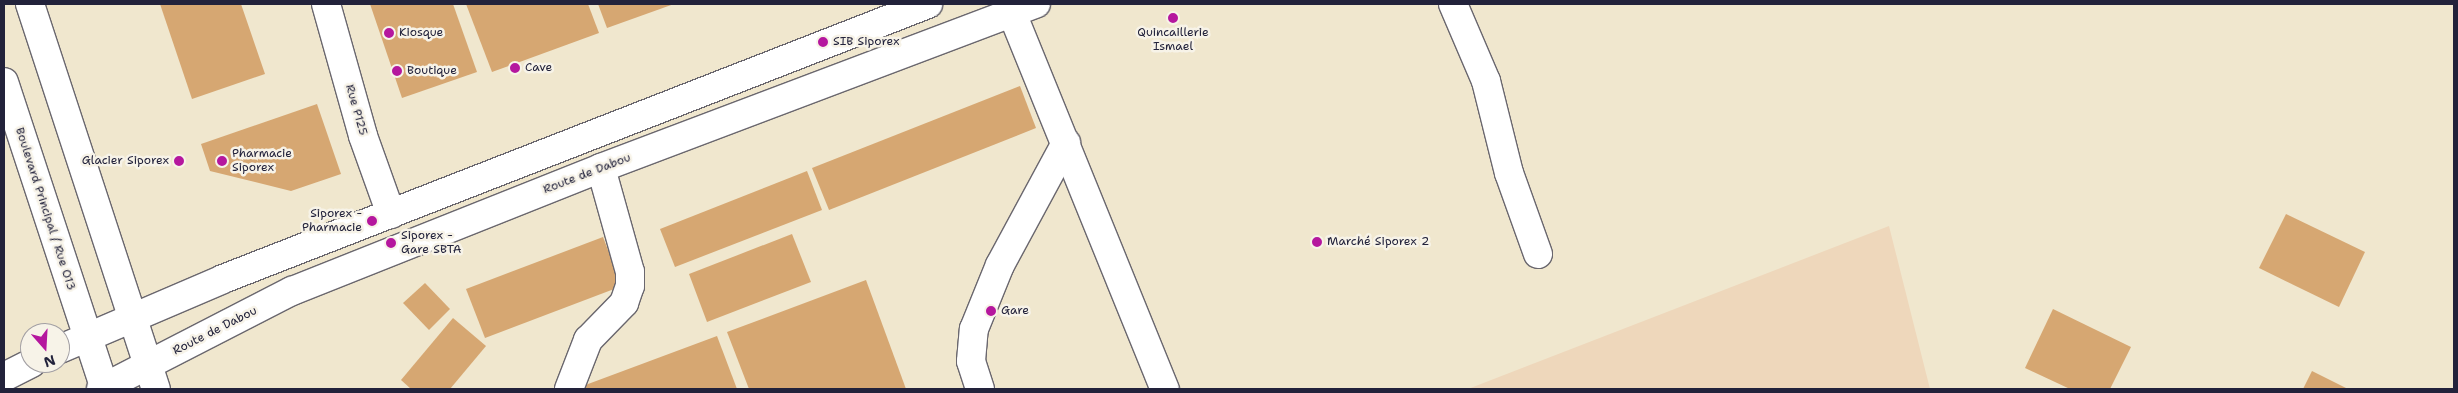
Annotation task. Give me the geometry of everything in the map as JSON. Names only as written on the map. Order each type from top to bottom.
[{"type":"street","points":[[30,4],[152,377]]},
{"type":"street","name":"Rue P125","points":[[326,4],[363,136],[391,214]]},
{"type":"street","points":[[70,344],[131,317],[928,4]]},
{"type":"street","points":[[1453,4],[1486,81],[1509,173],[1538,254]]},
{"type":"street","points":[[1024,8],[1066,143],[1165,389]]},
{"type":"street","name":"Route de Dabou","points":[[104,389],[152,377],[292,291],[601,168],[1024,8]]},
{"type":"street","name":"Boulevard Principal / Rue O13","points":[[4,82],[104,389]]},
{"type":"street","points":[[980,389],[972,361],[974,329],[1000,265],[1066,143]]},
{"type":"street","points":[[569,389],[588,340],[624,303],[630,286],[630,272],[601,168]]},
{"type":"street","points":[[4,377],[20,369]]},
{"type":"shaded area","points":[[1889,226],[1930,389],[1468,389]]},
{"type":"building","points":[[160,4],[241,4],[265,74],[192,99]]},
{"type":"building","points":[[370,4],[453,4],[477,72],[402,98]]},
{"type":"building","points":[[466,4],[588,4],[599,33],[492,72]]},
{"type":"building","points":[[598,4],[674,4],[607,28]]},
{"type":"building","points":[[1020,86],[1036,128],[829,210],[812,168]]},
{"type":"building","points":[[317,104],[341,174],[291,191],[210,171],[201,144]]},
{"type":"building","points":[[807,171],[822,210],[675,267],[660,229]]},
{"type":"building","points":[[2286,214],[2365,252],[2339,307],[2259,268]]},
{"type":"building","points":[[792,234],[811,282],[707,322],[689,274]]},
{"type":"building","points":[[603,237],[622,286],[485,338],[466,289]]},
{"type":"building","points":[[866,280],[906,389],[749,389],[727,332]]},
{"type":"building","points":[[425,283],[450,309],[429,330],[403,303]]},
{"type":"building","points":[[2053,309],[2131,347],[2110,389],[2070,389],[2025,368]]},
{"type":"building","points":[[453,318],[486,346],[450,389],[411,389],[401,380]]},
{"type":"building","points":[[717,336],[737,389],[581,389],[580,387]]},
{"type":"building","points":[[2312,371],[2348,389],[2303,389]]},
{"type":"place","name":"Quincaillerie Ismael","points":[[1173,18]]},
{"type":"place","name":"Kiosque","points":[[389,33]]},
{"type":"place","name":"SIB Siporex","points":[[823,42]]},
{"type":"place","name":"Cave","points":[[515,68]]},
{"type":"place","name":"Boutique","points":[[397,71]]},
{"type":"place","name":"Glacier Siporex","points":[[179,161]]},
{"type":"place","name":"Pharmacie Siporex","points":[[222,161]]},
{"type":"place","name":"Siporex - Pharmacie","points":[[372,221]]},
{"type":"place","name":"Marché Siporex 2","points":[[1317,242]]},
{"type":"place","name":"Siporex - Gare SBTA","points":[[391,243]]},
{"type":"place","name":"Gare","points":[[991,311]]}]
